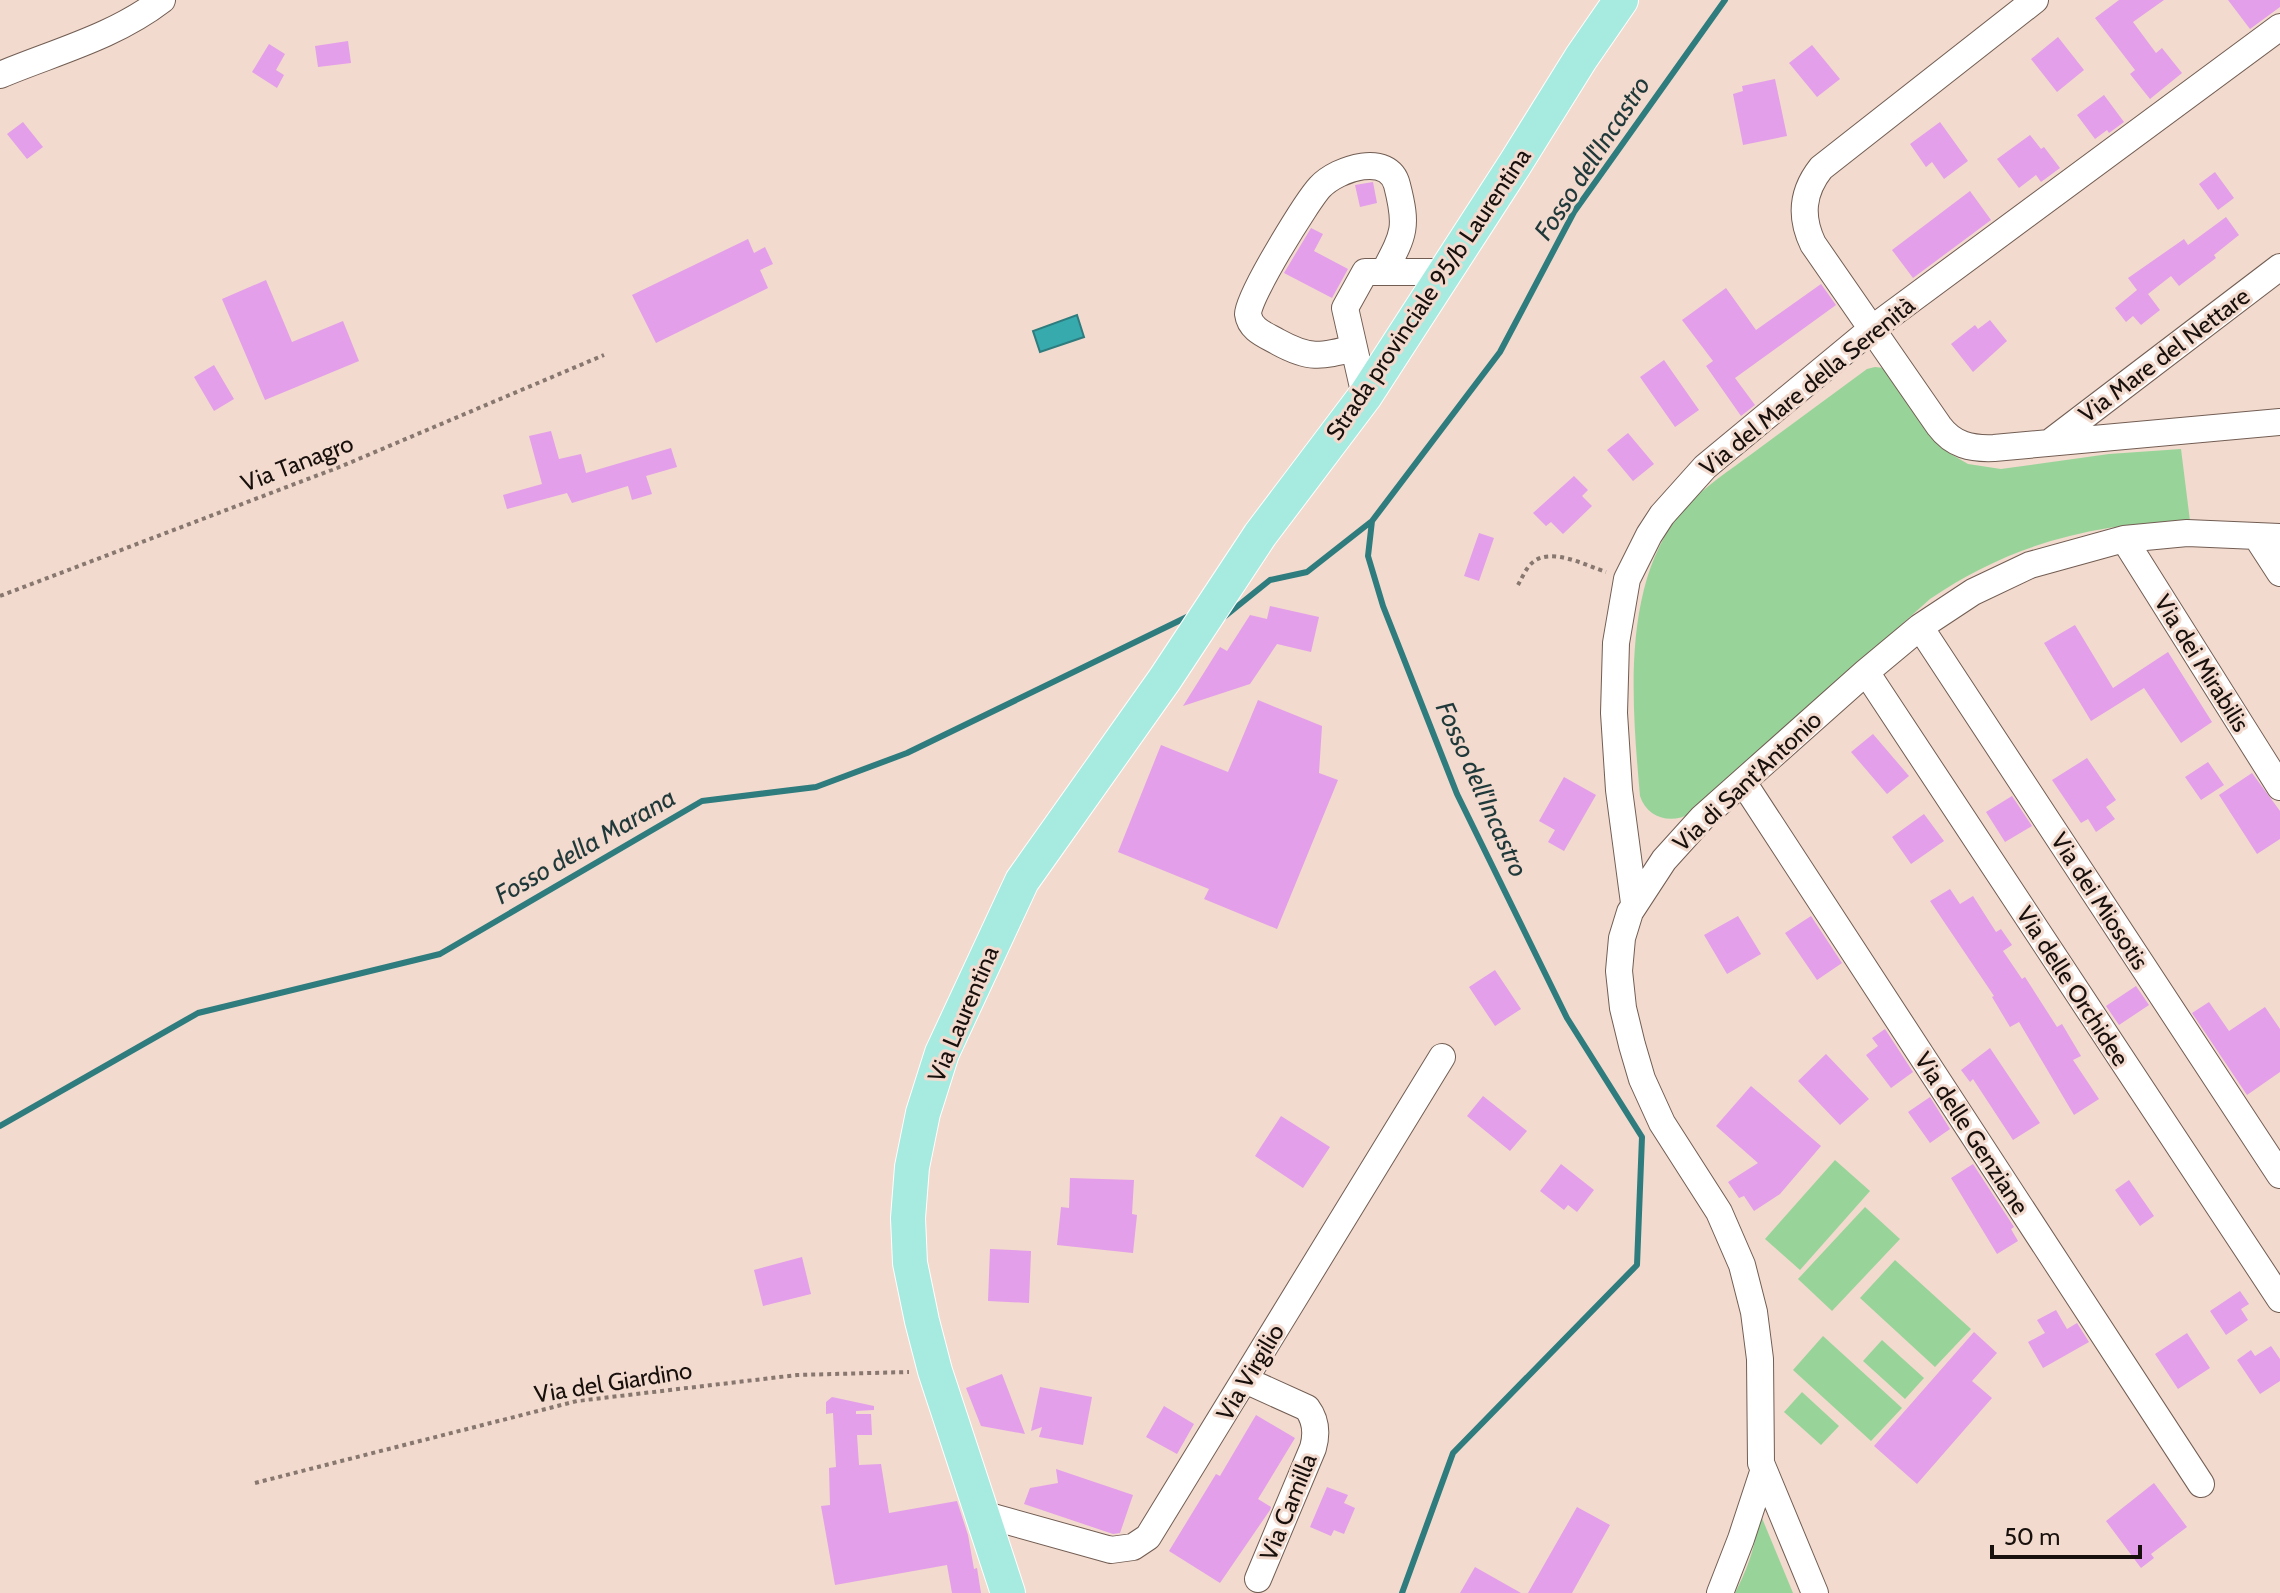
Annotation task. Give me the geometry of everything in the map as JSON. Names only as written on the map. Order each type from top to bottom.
[{"type":"main road","name":"Strada provinciale 95/b Laurentina","points":[[1228,584],[1260,535],[1365,396],[1621,0]]},
{"type":"main road","name":"Via Laurentina","points":[[1008,1593],[935,1371],[916,1296],[910,1263],[908,1218],[918,1136],[942,1053],[1022,881],[1228,584]]},
{"type":"street","points":[[0,75],[123,26],[162,0]]},
{"type":"street","points":[[2035,0],[1836,153],[1821,168],[1811,182],[1804,207],[1809,234],[1820,255],[1939,426],[1951,439],[1970,447],[2280,422]]},
{"type":"street","name":"Via del Mare della Serenità","points":[[1634,903],[1619,790],[1614,713],[1616,643],[1627,579],[1649,535],[1685,486],[1873,328],[2280,27]]},
{"type":"street","points":[[1354,348],[1320,356],[1297,353],[1252,325],[1248,316],[1250,301],[1319,188],[1339,175],[1372,166],[1385,167],[1394,175],[1404,218],[1403,235],[1384,272]]},
{"type":"street","name":"Via Mare del Nettare","points":[[2049,443],[2280,267]]},
{"type":"street","points":[[1365,396],[1345,308],[1365,272],[1445,272]]},
{"type":"street","name":"Via di Sant'Antonio","points":[[1815,1593],[1763,1472],[1760,1455],[1760,1359],[1747,1280],[1736,1246],[1719,1212],[1669,1137],[1654,1107],[1638,1066],[1625,1017],[1620,985],[1620,949],[1634,903],[1682,839],[1712,808],[1920,627],[1973,592],[2016,570],[2124,539],[2187,533],[2268,536]]},
{"type":"street","points":[[2268,536],[2280,573]]},
{"type":"street","name":"Via dei Mirabilis","points":[[2124,539],[2280,787]]},
{"type":"street","name":"Via dei Miosotis","points":[[1920,627],[2280,1175]]},
{"type":"street","name":"Via delle Orchidee","points":[[1866,672],[2280,1299]]},
{"type":"street","name":"Via delle Genziane","points":[[1743,782],[2201,1484]]},
{"type":"street","name":"Via Virgilio","points":[[982,1514],[1118,1550],[1133,1547],[1155,1528],[1442,1057]]},
{"type":"street","name":"Via Camilla","points":[[1245,1380],[1307,1408],[1312,1414],[1315,1431],[1313,1448],[1258,1579]]},
{"type":"street","points":[[1720,1593],[1763,1472]]},
{"type":"path","name":"Via Tanagro","points":[[0,596],[342,466],[604,355]]},
{"type":"path","points":[[1518,585],[1532,563],[1544,556],[1561,558],[1627,579]]},
{"type":"path","name":"Via del Giardino","points":[[255,1483],[577,1401],[797,1375],[935,1371]]},
{"type":"green space","points":[[1884,368],[1892,374],[1949,453],[1968,464],[2001,469],[2109,454],[2181,449],[2190,521],[2120,526],[2054,540],[1991,564],[1960,580],[1930,599],[1691,813],[1668,819],[1654,814],[1643,804],[1640,796],[1635,723],[1635,644],[1640,606],[1650,570],[1665,536],[1686,507],[1709,485],[1867,369]]},
{"type":"green space","points":[[1835,1160],[1870,1191],[1800,1270],[1765,1239]]},
{"type":"green space","points":[[1865,1207],[1900,1239],[1832,1311],[1798,1279]]},
{"type":"green space","points":[[1895,1260],[1971,1329],[1935,1367],[1860,1298]]},
{"type":"green space","points":[[1823,1336],[1902,1408],[1871,1441],[1793,1370]]},
{"type":"green space","points":[[1882,1340],[1924,1378],[1905,1399],[1863,1361]]},
{"type":"green space","points":[[1802,1392],[1839,1426],[1821,1445],[1784,1412]]},
{"type":"green space","points":[[1757,1506],[1793,1593],[1735,1593],[1752,1551],[1757,1528]]},
{"type":"water","points":[[1077,315],[1084,337],[1040,352],[1033,331]]},
{"type":"building","points":[[2119,0],[2164,0],[2133,22],[2156,53],[2162,48],[2182,73],[2150,99],[2130,74],[2135,70],[2095,18]]},
{"type":"building","points":[[2228,0],[2280,0],[2280,7],[2250,29]]},
{"type":"building","points":[[2058,37],[2084,70],[2057,92],[2031,59]]},
{"type":"building","points":[[348,41],[351,63],[318,67],[315,46]]},
{"type":"building","points":[[269,44],[285,54],[276,70],[284,75],[277,88],[252,72]]},
{"type":"building","points":[[1812,45],[1840,79],[1817,97],[1789,63]]},
{"type":"building","points":[[1775,79],[1787,136],[1743,145],[1733,94],[1743,91],[1742,86]]},
{"type":"building","points":[[2104,95],[2124,122],[2095,139],[2077,115]]},
{"type":"building","points":[[23,122],[43,147],[27,159],[7,134]]},
{"type":"building","points":[[1940,122],[1968,161],[1944,179],[1932,162],[1926,167],[1910,144]]},
{"type":"building","points":[[2030,135],[2060,168],[2041,182],[2036,175],[2019,188],[1997,159]]},
{"type":"building","points":[[2215,172],[2234,198],[2218,210],[2199,184]]},
{"type":"building","points":[[1373,182],[1377,203],[1360,207],[1355,185]]},
{"type":"building","points":[[1970,191],[1991,220],[1913,278],[1892,250]]},
{"type":"building","points":[[2226,217],[2239,235],[2214,255],[2216,258],[2179,286],[2171,276],[2148,294],[2160,310],[2141,325],[2133,316],[2126,322],[2115,308],[2137,290],[2128,278],[2184,239],[2188,245]]},
{"type":"building","points":[[1311,228],[1323,234],[1314,251],[1348,269],[1332,298],[1284,273]]},
{"type":"building","points":[[748,239],[754,253],[765,247],[773,264],[760,270],[768,288],[656,343],[632,295]]},
{"type":"building","points":[[266,280],[292,342],[343,321],[359,361],[265,400],[222,299]]},
{"type":"building","points":[[1821,284],[1836,305],[1735,378],[1755,405],[1741,416],[1706,366],[1713,361],[1682,320],[1726,288],[1756,330]]},
{"type":"building","points":[[1990,320],[2007,341],[1973,372],[1951,344],[1975,325],[1978,329]]},
{"type":"building","points":[[1664,360],[1699,410],[1675,427],[1640,377]]},
{"type":"building","points":[[214,365],[234,399],[214,411],[194,377]]},
{"type":"building","points":[[551,431],[559,459],[581,454],[586,473],[671,448],[677,467],[646,476],[652,494],[632,500],[628,486],[572,503],[567,493],[507,509],[503,495],[542,484],[529,436]]},
{"type":"building","points":[[1628,433],[1654,464],[1633,481],[1607,450]]},
{"type":"building","points":[[1574,476],[1588,490],[1582,496],[1592,506],[1563,534],[1551,522],[1546,526],[1533,513]]},
{"type":"building","points":[[1479,533],[1494,538],[1479,581],[1464,576]]},
{"type":"building","points":[[1270,606],[1319,617],[1311,652],[1277,644],[1250,684],[1183,706],[1220,647],[1227,651],[1250,615],[1267,619]]},
{"type":"building","points":[[2075,625],[2113,688],[2168,652],[2212,722],[2181,743],[2144,688],[2091,721],[2044,643]]},
{"type":"building","points":[[1258,700],[1322,726],[1319,773],[1338,780],[1277,929],[1204,899],[1209,889],[1118,852],[1161,745],[1228,772]]},
{"type":"building","points":[[1873,734],[1909,776],[1887,794],[1851,752]]},
{"type":"building","points":[[2087,758],[2116,800],[2106,807],[2115,819],[2096,832],[2088,819],[2081,823],[2052,780]]},
{"type":"building","points":[[2208,762],[2224,785],[2201,800],[2185,777]]},
{"type":"building","points":[[2252,773],[2280,811],[2280,839],[2257,854],[2219,795]]},
{"type":"building","points":[[1564,777],[1596,795],[1564,851],[1548,842],[1555,830],[1539,821]]},
{"type":"building","points":[[2012,796],[2032,826],[2005,842],[1986,812]]},
{"type":"building","points":[[1924,814],[1944,841],[1911,864],[1892,837]]},
{"type":"building","points":[[1950,889],[1960,904],[1973,896],[1996,932],[2001,929],[2012,945],[2003,951],[2022,979],[2025,977],[2057,1027],[2062,1024],[2081,1056],[2073,1060],[2099,1099],[2074,1115],[2019,1022],[2010,1027],[1994,996],[1930,901]]},
{"type":"building","points":[[1738,916],[1761,954],[1727,974],[1704,935]]},
{"type":"building","points":[[1811,916],[1842,963],[1817,980],[1785,933]]},
{"type":"building","points":[[1495,970],[1521,1009],[1495,1026],[1469,987]]},
{"type":"building","points":[[2136,986],[2149,1005],[2119,1025],[2106,1006]]},
{"type":"building","points":[[2209,1002],[2229,1031],[2265,1007],[2280,1029],[2280,1072],[2247,1095],[2192,1013]]},
{"type":"building","points":[[1885,1029],[1913,1072],[1891,1088],[1866,1055],[1878,1046],[1872,1038]]},
{"type":"building","points":[[1990,1048],[2040,1123],[2013,1140],[1973,1079],[1970,1082],[1961,1070]]},
{"type":"building","points":[[1826,1054],[1869,1099],[1840,1125],[1798,1081]]},
{"type":"building","points":[[1751,1086],[1821,1146],[1780,1194],[1754,1211],[1744,1196],[1739,1198],[1728,1182],[1758,1163],[1716,1126]]},
{"type":"building","points":[[1483,1096],[1527,1131],[1510,1151],[1467,1116]]},
{"type":"building","points":[[1930,1097],[1950,1129],[1930,1143],[1908,1112]]},
{"type":"building","points":[[1281,1116],[1330,1147],[1303,1188],[1255,1156]]},
{"type":"building","points":[[1561,1164],[1594,1190],[1577,1212],[1568,1205],[1564,1210],[1540,1191]]},
{"type":"building","points":[[1973,1164],[2014,1227],[2011,1229],[2018,1241],[1997,1254],[1951,1178]]},
{"type":"building","points":[[1070,1178],[1134,1180],[1132,1214],[1137,1215],[1133,1253],[1057,1245],[1061,1207],[1069,1208]]},
{"type":"building","points":[[2129,1180],[2154,1216],[2140,1226],[2115,1190]]},
{"type":"building","points":[[990,1249],[1031,1251],[1029,1303],[988,1301]]},
{"type":"building","points":[[802,1257],[811,1294],[763,1306],[754,1270]]},
{"type":"building","points":[[2240,1291],[2249,1304],[2241,1309],[2248,1320],[2226,1335],[2210,1311]]},
{"type":"building","points":[[2056,1310],[2067,1329],[2077,1323],[2089,1342],[2043,1368],[2028,1342],[2045,1333],[2037,1320]]},
{"type":"building","points":[[1974,1332],[1997,1353],[1972,1381],[1992,1398],[1917,1484],[1874,1446]]},
{"type":"building","points":[[2187,1333],[2210,1368],[2178,1389],[2155,1354]]},
{"type":"building","points":[[2271,1346],[2280,1359],[2280,1381],[2260,1394],[2237,1360],[2251,1350],[2255,1356]]},
{"type":"building","points":[[1002,1374],[1025,1434],[981,1426],[966,1388]]},
{"type":"building","points":[[1040,1387],[1092,1397],[1083,1445],[1039,1437],[1042,1427],[1031,1431]]},
{"type":"building","points":[[832,1397],[874,1406],[874,1410],[856,1411],[856,1414],[871,1414],[872,1435],[857,1435],[859,1465],[881,1464],[889,1513],[957,1501],[968,1535],[974,1569],[977,1568],[981,1593],[952,1593],[947,1565],[835,1585],[821,1506],[830,1505],[829,1468],[836,1467],[833,1413],[826,1414],[826,1402]]},
{"type":"building","points":[[1164,1406],[1194,1424],[1177,1454],[1146,1437]]},
{"type":"building","points":[[1256,1415],[1295,1438],[1258,1499],[1271,1507],[1270,1510],[1220,1583],[1169,1551],[1216,1474],[1220,1476]]},
{"type":"building","points":[[1056,1469],[1133,1495],[1120,1533],[1113,1534],[1024,1504],[1030,1488],[1058,1483]]},
{"type":"building","points":[[2154,1483],[2187,1527],[2151,1554],[2154,1558],[2141,1568],[2106,1521]]},
{"type":"building","points":[[1327,1487],[1348,1495],[1344,1503],[1355,1508],[1344,1534],[1334,1530],[1331,1536],[1310,1527]]},
{"type":"building","points":[[1577,1507],[1610,1525],[1572,1593],[1528,1593]]},
{"type":"building","points":[[1475,1567],[1521,1593],[1460,1593]]},
{"type":"waterway","name":"Fosso dell'Incastro","points":[[1402,1593],[1453,1453],[1637,1265],[1642,1137],[1567,1018],[1457,794],[1383,606],[1368,556],[1372,521],[1500,352],[1574,212],[1725,0]]},
{"type":"waterway","name":"Fosso della Marana","points":[[1224,617],[1270,580],[1307,572],[1372,521]]},
{"type":"waterway","name":"Fosso della Marana","points":[[0,1126],[198,1013],[440,954],[702,801],[816,787],[907,753],[1191,615]]}]
